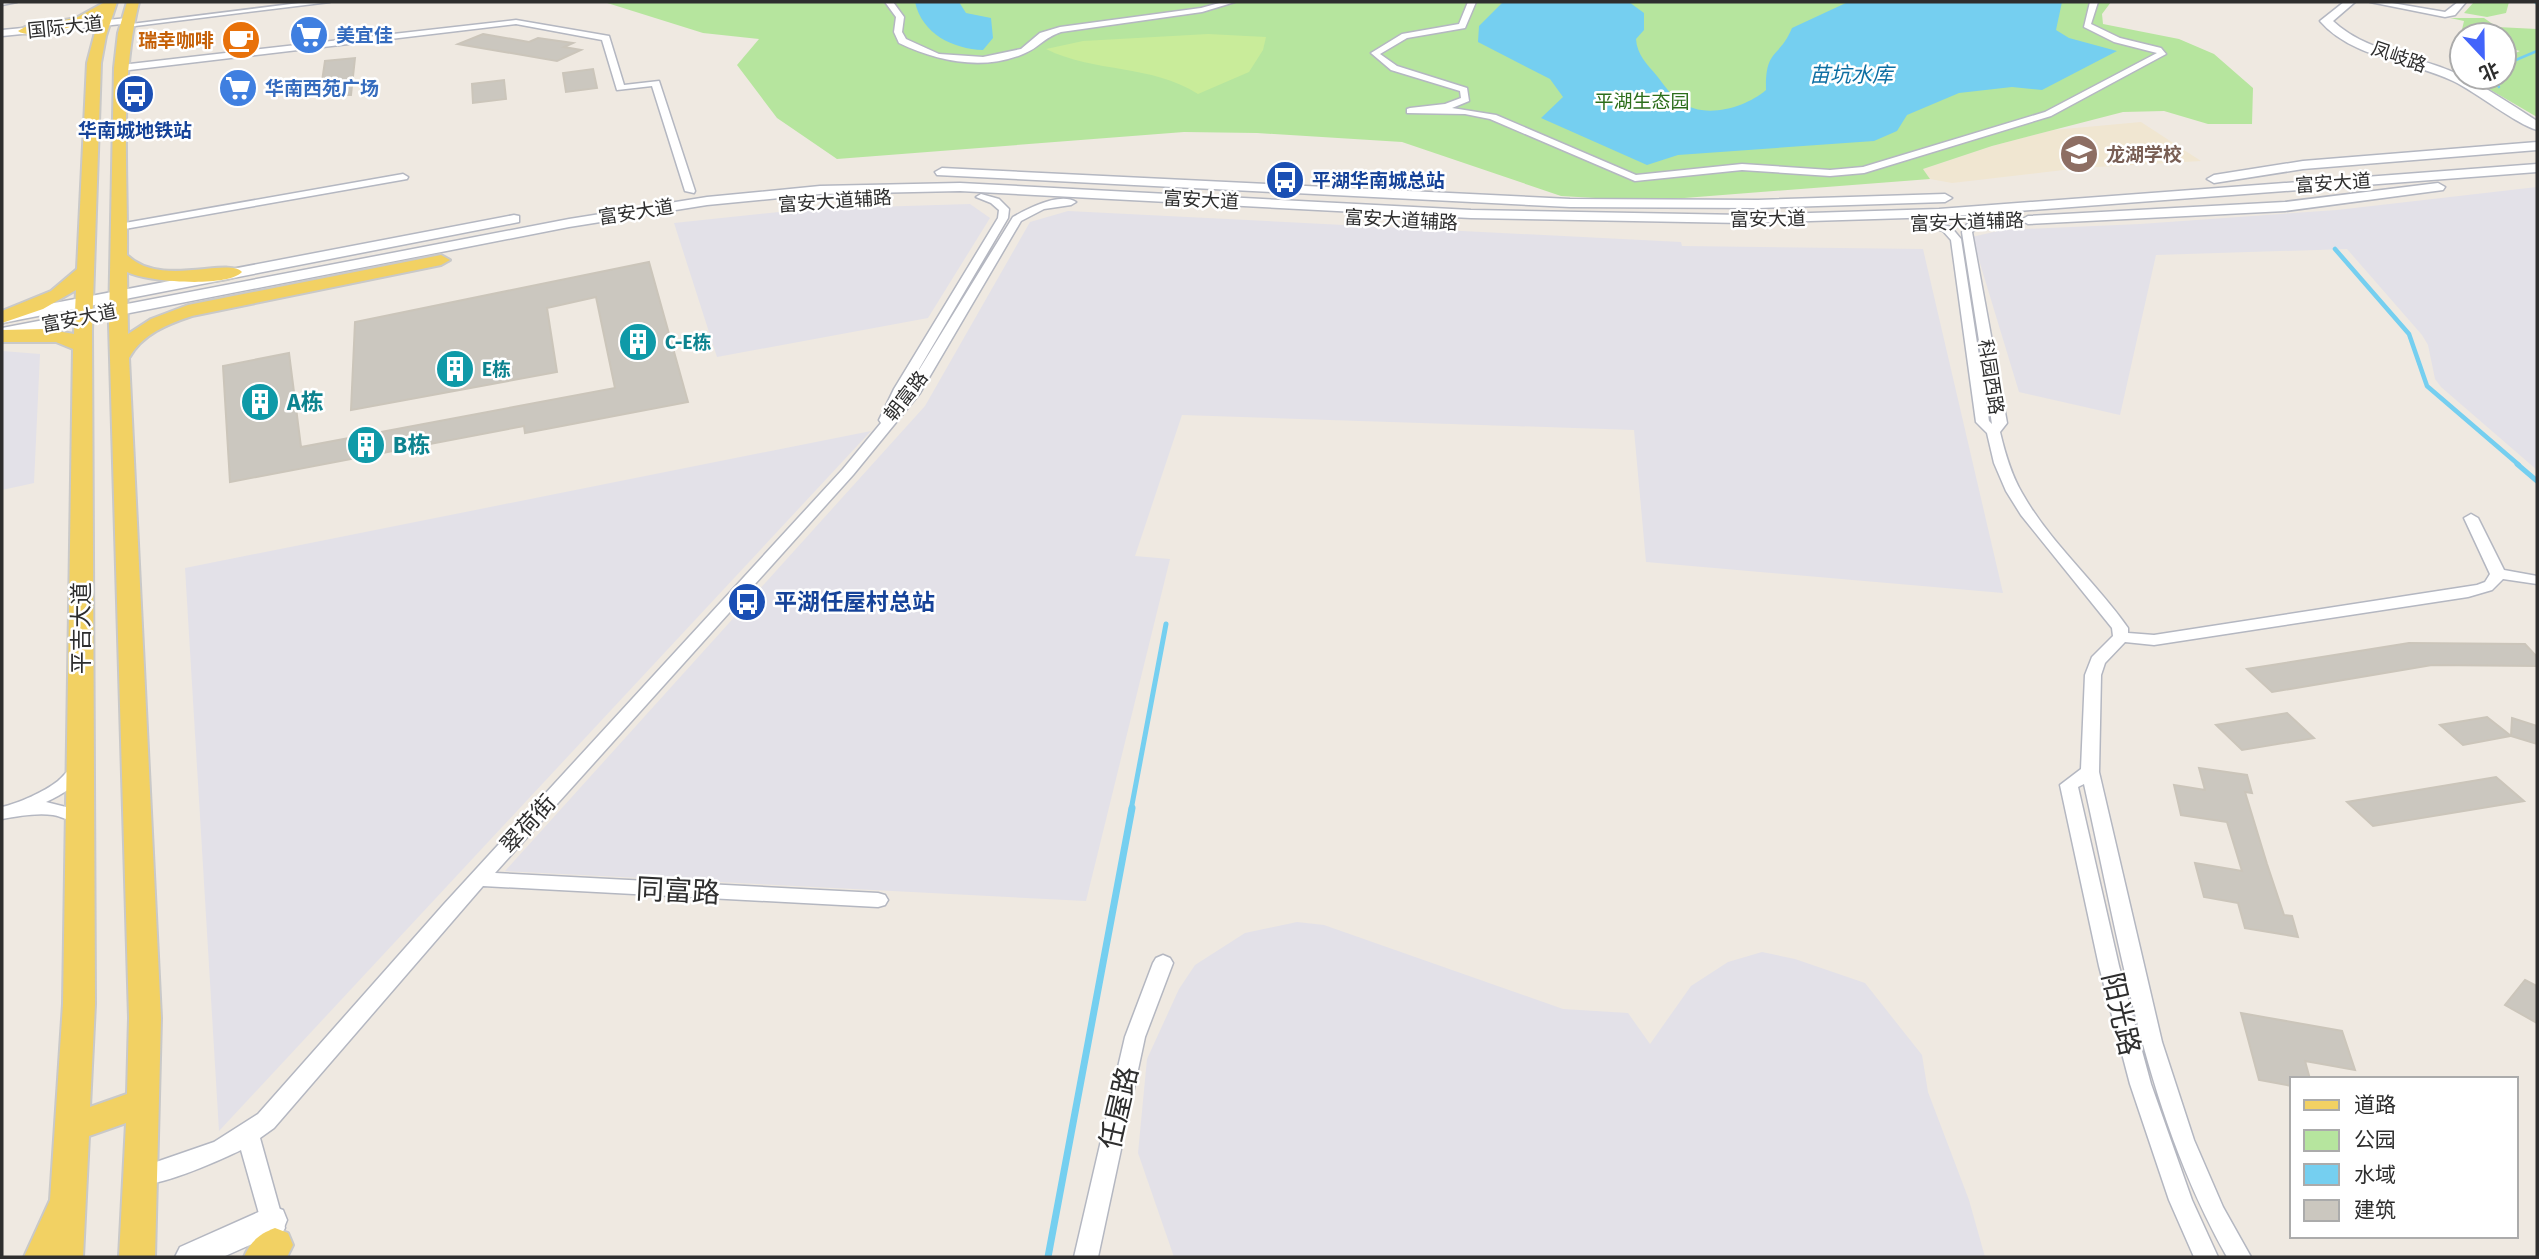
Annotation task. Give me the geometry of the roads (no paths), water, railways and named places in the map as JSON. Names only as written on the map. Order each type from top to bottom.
[{"type":"main road","name":"凤岐路","points":[[2350,2],[2326,21],[2335,32],[2451,76],[2537,126]]},
{"type":"main road","points":[[29,34],[101,11],[114,18]]},
{"type":"main road","points":[[29,34],[69,36],[114,18]]},
{"type":"main road","name":"平吉大道","points":[[114,18],[121,68],[119,359],[145,1018],[137,1257]]},
{"type":"main road","name":"平吉大道","points":[[65,1257],[79,1004],[82,347],[85,271],[94,62],[114,18]]},
{"type":"main road","name":"国际大道","points":[[2,33],[29,34]]},
{"type":"main road","name":"国际大道","points":[[2,40],[29,34]]},
{"type":"main road","points":[[2214,179],[2303,165],[2537,146]]},
{"type":"main road","name":"富安大道","points":[[930,172],[1006,173],[1499,201],[1681,204],[1900,201],[2537,155]]},
{"type":"main road","name":"富安大道","points":[[118,302],[269,281],[569,223],[744,197],[860,188],[926,186],[1070,197],[1561,218],[1743,219],[1891,216],[2537,168]]},
{"type":"main road","name":"富安大道","points":[[2,318],[84,309],[233,272],[542,214],[769,181],[884,174]]},
{"type":"main road","name":"富安大道辅路","points":[[269,281],[441,260],[626,224],[732,209],[865,198],[1070,197],[1192,209],[1606,229],[1737,230],[2250,209],[2361,199],[2439,187],[2537,179]]},
{"type":"main road","points":[[1891,216],[2212,205],[2439,187]]},
{"type":"main road","points":[[119,256],[127,267],[160,275],[233,272]]},
{"type":"main road","points":[[119,359],[128,343],[138,334],[161,321],[188,311],[441,260]]},
{"type":"main road","points":[[2,318],[56,295],[73,284],[85,271]]},
{"type":"main road","name":"富安大道","points":[[2,335],[84,309]]},
{"type":"main road","points":[[2,335],[51,336],[73,340],[82,347]]},
{"type":"main road","points":[[73,1127],[144,1102]]},
{"type":"main road","points":[[42,1257],[70,1185]]},
{"type":"main road","points":[[191,1257],[264,1245]]},
{"type":"street","points":[[2,3],[13,2]]},
{"type":"street","points":[[114,18],[302,2]]},
{"type":"street","points":[[114,18],[326,2]]},
{"type":"street","points":[[889,2],[900,17],[898,33],[902,41],[943,57],[971,60],[1013,54],[1038,42],[1043,35],[1060,30],[1202,10],[1231,2]]},
{"type":"street","points":[[1472,2],[1462,26],[1405,36],[1375,53],[1384,64],[1407,74],[1454,84],[1464,90],[1466,99],[1447,107],[1410,111],[1465,111],[1493,117],[1635,178],[1742,167],[1830,173],[1864,170],[2048,114],[2162,54],[2158,50],[2117,40],[2087,25],[2094,2]]},
{"type":"street","points":[[2374,2],[2445,15],[2452,13],[2462,2]]},
{"type":"street","points":[[121,68],[516,22],[606,38],[620,88],[656,83],[690,191]]},
{"type":"street","points":[[119,227],[403,177]]},
{"type":"street","name":"朝富路","points":[[884,426],[900,389],[1003,218],[1004,209],[1001,204],[981,197]]},
{"type":"street","name":"朝富路","points":[[884,426],[915,390],[1017,219],[1041,206],[1070,197]]},
{"type":"street","name":"科园西路","points":[[1928,224],[1947,229],[1955,239],[1983,422],[1993,432],[2000,423],[1967,232],[1971,226],[1980,222]]},
{"type":"street","name":"翠荷街","points":[[141,1177],[216,1152],[248,1136],[266,1121],[478,880],[848,472],[884,426]]},
{"type":"street","points":[[1993,432],[2004,476],[2018,502],[2113,618],[2120,628],[2121,637],[2154,640],[2486,588],[2495,583],[2498,574],[2471,518]]},
{"type":"street","points":[[2498,574],[2537,580]]},
{"type":"street","name":"阳光路","points":[[2121,637],[2098,661],[2093,674],[2090,772],[2152,1042],[2165,1087],[2214,1213],[2239,1257]]},
{"type":"street","points":[[8,811],[62,787],[80,769]]},
{"type":"street","name":"阳光路","points":[[2090,772],[2069,785],[2125,1033],[2149,1119],[2166,1166],[2206,1257]]},
{"type":"street","points":[[8,811],[62,810],[80,817]]},
{"type":"street","name":"同富路","points":[[478,880],[878,900]]},
{"type":"street","name":"任屋路","points":[[1086,1257],[1135,1037],[1163,963]]},
{"type":"street","points":[[248,1136],[264,1245]]},
{"type":"water","points":[[915,2],[959,2],[966,13],[991,18],[993,38],[983,50],[950,43],[940,38],[924,23]]},
{"type":"water","name":"苗坑水库","points":[[1503,2],[1629,2],[1644,13],[1644,30],[1636,39],[1643,59],[1679,101],[1689,107],[1712,111],[1747,102],[1766,90],[1770,60],[1792,28],[1848,2],[2062,2],[2056,30],[2069,38],[2117,51],[2042,90],[2012,87],[1959,93],[1907,115],[1897,131],[1874,141],[1678,155],[1647,165],[1541,118],[1563,97],[1550,79],[1478,42],[1479,26]]},
{"type":"waterway","points":[[2518,59],[2537,51]]},
{"type":"waterway","points":[[2335,249],[2409,334],[2427,386],[2519,465]]},
{"type":"waterway","points":[[2517,464],[2537,481]]},
{"type":"waterway","points":[[1131,810],[1166,624]]},
{"type":"waterway","points":[[1048,1257],[1132,808]]},
{"type":"place","name":"美宜佳","points":[[309,35]]},
{"type":"place","name":"瑞幸咖啡","points":[[241,40]]},
{"type":"place","name":"华南西苑广场","points":[[238,88]]},
{"type":"place","name":"华南城地铁站","points":[[135,94]]},
{"type":"place","name":"龙湖学校","points":[[2079,154]]},
{"type":"place","name":"平湖华南城总站","points":[[1285,180]]},
{"type":"place","name":"C-E栋","points":[[638,342]]},
{"type":"place","name":"E栋","points":[[455,369]]},
{"type":"place","name":"A栋","points":[[260,402]]},
{"type":"place","name":"B栋","points":[[366,445]]},
{"type":"place","name":"平湖任屋村总站","points":[[747,602]]},
{"type":"park label","name":"平湖生态园","points":[[1642,101]]}]
